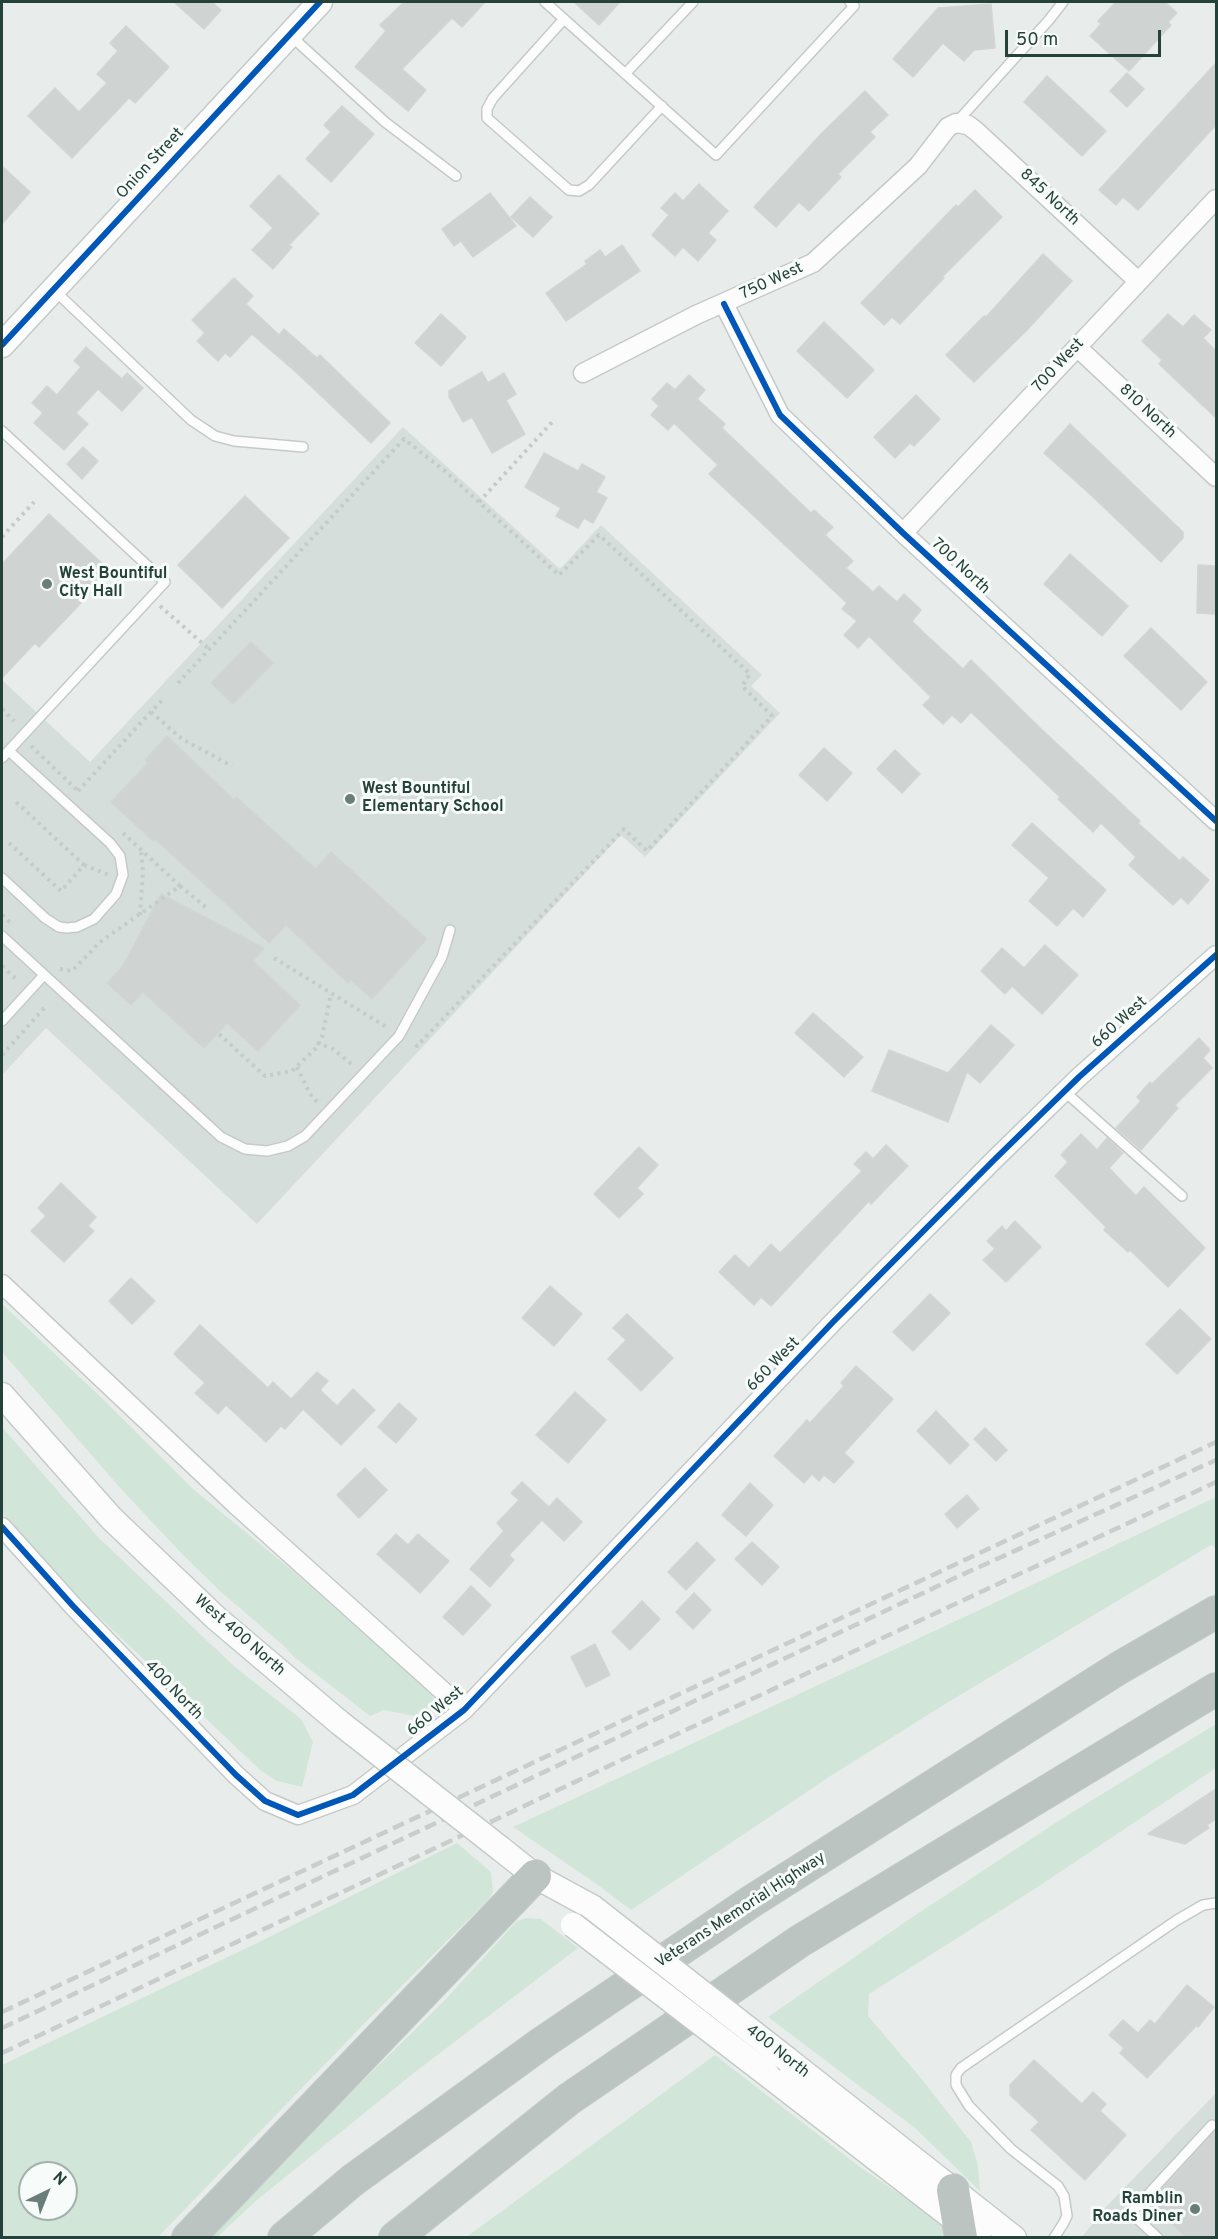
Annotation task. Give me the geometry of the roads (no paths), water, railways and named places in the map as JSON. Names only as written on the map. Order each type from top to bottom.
[{"type":"highway","name":"Veterans Memorial Highway","points":[[284,2238],[353,2180],[542,2043],[752,1901],[1119,1668],[1216,1612]]},
{"type":"highway","points":[[395,2238],[569,2099],[800,1941],[1216,1689]]},
{"type":"highway","points":[[188,2238],[535,1876]]},
{"type":"highway","points":[[953,2190],[966,2232]]},
{"type":"street","name":"Onion Street","points":[[2,345],[289,35],[314,3]]},
{"type":"street","name":"845 North","points":[[956,123],[968,125],[976,131],[1138,281]]},
{"type":"street","name":"750 West","points":[[583,373],[696,315],[813,263],[918,166],[948,127],[956,123]]},
{"type":"street","name":"700 West","points":[[903,533],[1216,199]]},
{"type":"street","name":"700 North","points":[[724,304],[780,414],[903,533],[1216,821]]},
{"type":"street","name":"810 North","points":[[1077,347],[1216,477]]},
{"type":"street","name":"660 West","points":[[353,1795],[464,1710],[833,1322],[1064,1091],[1216,955]]},
{"type":"street","points":[[2,1284],[236,1505],[464,1710]]},
{"type":"street","name":"West 400 North","points":[[2,1395],[111,1518],[216,1618],[340,1723],[501,1849]]},
{"type":"street","name":"400 North","points":[[2,1527],[97,1631],[265,1801],[298,1815],[353,1795]]},
{"type":"street","name":"400 North","points":[[501,1849],[535,1876],[592,1907],[1014,2238]]},
{"type":"street","name":"400 North","points":[[535,1876],[573,1925],[767,2074],[966,2232]]},
{"type":"lane","points":[[545,2],[716,155],[854,6],[850,2]]},
{"type":"lane","points":[[625,74],[693,2]]},
{"type":"lane","points":[[956,123],[1063,2]]},
{"type":"lane","points":[[564,19],[493,98],[487,109],[487,118],[569,190],[579,191],[589,185],[662,106]]},
{"type":"lane","points":[[289,35],[386,122],[456,176]]},
{"type":"lane","points":[[53,289],[191,420],[214,436],[234,441],[303,447]]},
{"type":"lane","points":[[2,431],[165,582],[2,758]]},
{"type":"lane","points":[[2,878],[45,918],[59,927],[67,928],[77,927],[93,919],[116,894],[123,875],[122,862],[116,850],[9,751]]},
{"type":"lane","points":[[2,936],[221,1137],[234,1145],[255,1151],[278,1149],[298,1141],[399,1036],[442,957],[450,930]]},
{"type":"lane","points":[[2,1021],[44,975]]},
{"type":"lane","points":[[1064,1091],[1182,1196]]},
{"type":"lane","points":[[1054,2238],[1067,2216],[1064,2196],[1058,2186],[1011,2149],[969,2106],[956,2085],[956,2075],[961,2068],[1177,1920],[1203,1905],[1216,1903]]},
{"type":"lane","points":[[1158,2238],[1131,2212],[1212,2126]]},
{"type":"railway","points":[[2,2012],[1216,1442]]},
{"type":"railway","points":[[2,2028],[957,1577],[1216,1460]]},
{"type":"railway","points":[[2,2053],[1216,1482]]},
{"type":"place","name":"West Bountiful City Hall","points":[[47,584]]},
{"type":"place","name":"West Bountiful Elementary School","points":[[350,799]]},
{"type":"place","name":"Ramblin Roads Diner","points":[[1195,2209]]}]
